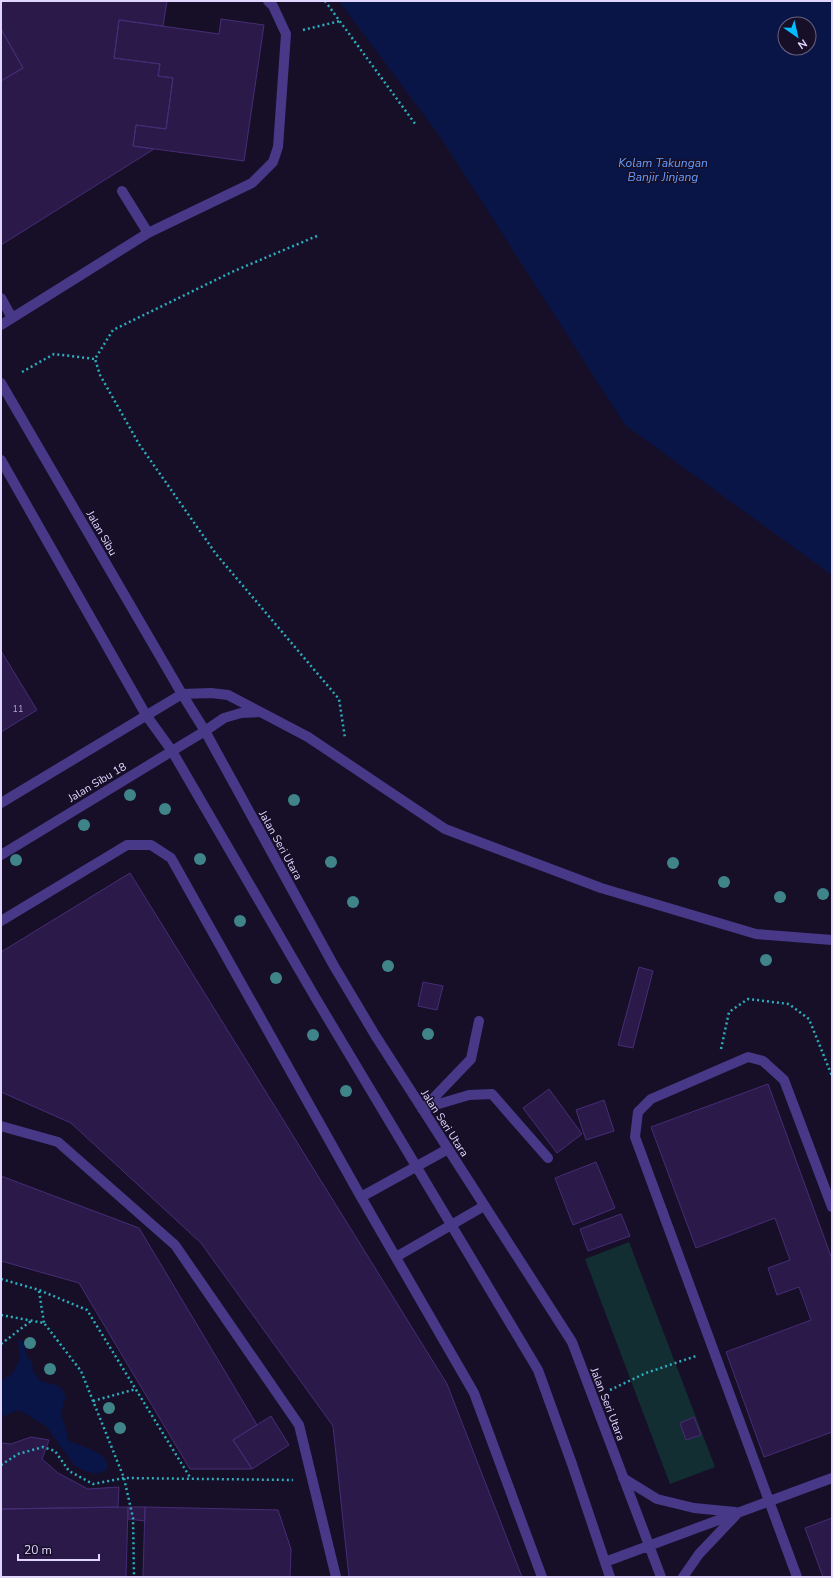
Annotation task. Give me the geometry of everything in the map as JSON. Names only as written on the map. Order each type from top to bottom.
[{"type":"street","points":[[1,325],[148,233],[252,183],[273,162],[278,147],[286,34],[274,6],[268,1]]},
{"type":"street","points":[[122,192],[148,233]]},
{"type":"street","points":[[1,298],[12,318]]},
{"type":"street","name":"Jalan Sibu","points":[[1,384],[182,694]]},
{"type":"street","points":[[1,460],[146,714],[172,751],[315,997],[538,1370],[572,1464],[610,1577]]},
{"type":"street","points":[[1,803],[146,714],[182,694],[210,693],[228,695],[308,737],[445,829],[601,888],[756,934],[832,940]]},
{"type":"street","name":"Jalan Seri Utara","points":[[182,694],[205,731],[334,966],[375,1035],[572,1342],[661,1577]]},
{"type":"street","name":"Jalan Sibu 18","points":[[1,854],[205,731],[224,718],[241,713],[260,712]]},
{"type":"street","points":[[1,921],[127,846],[151,845],[171,858],[361,1197],[474,1393],[542,1577]]},
{"type":"street","points":[[422,1109],[471,1059],[479,1021]]},
{"type":"street","points":[[797,1577],[635,1137],[638,1112],[651,1099],[716,1070],[748,1057],[763,1061],[784,1080],[832,1207]]},
{"type":"street","points":[[422,1109],[469,1095],[492,1094],[548,1158]]},
{"type":"street","points":[[1,1126],[58,1142],[175,1245],[299,1425],[336,1577]]},
{"type":"street","points":[[361,1197],[448,1149]]},
{"type":"street","points":[[396,1257],[484,1206]]},
{"type":"street","points":[[623,1478],[658,1500],[694,1508],[739,1513]]},
{"type":"street","points":[[606,1562],[832,1478]]},
{"type":"street","points":[[684,1577],[700,1554],[739,1513]]},
{"type":"path","points":[[325,1],[416,124]]},
{"type":"path","points":[[286,34],[340,21]]},
{"type":"path","points":[[317,236],[234,271],[113,330],[95,359],[100,375],[139,444],[216,554],[339,699],[349,764]]},
{"type":"path","points":[[22,372],[54,354],[95,359]]},
{"type":"path","points":[[716,1070],[729,1012],[748,999],[789,1004],[809,1019],[832,1076]]},
{"type":"path","points":[[1,1279],[39,1290],[87,1310],[191,1479]]},
{"type":"path","points":[[39,1290],[44,1323],[81,1371],[124,1478],[133,1518],[134,1577]]},
{"type":"path","points":[[1,1315],[44,1323]]},
{"type":"path","points":[[1,1344],[32,1321]]},
{"type":"path","points":[[593,1398],[646,1373],[713,1350]]},
{"type":"path","points":[[93,1400],[136,1389]]},
{"type":"path","points":[[1,1465],[18,1454],[43,1447],[55,1450],[69,1471],[93,1484],[124,1478],[296,1480]]},
{"type":"green space","points":[[629,1242],[715,1467],[670,1484],[585,1259]]},
{"type":"water","name":"Kolam Takungan Banjir Jinjang","points":[[339,1],[832,1],[832,575],[625,425],[441,138]]},
{"type":"water","points":[[18,1339],[23,1342],[26,1356],[32,1362],[33,1371],[41,1381],[59,1386],[66,1396],[61,1413],[69,1441],[103,1456],[108,1465],[107,1470],[96,1474],[75,1466],[46,1426],[19,1410],[1,1417],[1,1381],[13,1373],[20,1359]]},
{"type":"building","points":[[1,1],[167,1],[163,26],[119,20],[114,58],[160,64],[158,76],[173,78],[166,129],[136,125],[133,146],[154,149],[1,245],[1,81],[23,68],[1,29]]},
{"type":"building","points":[[221,19],[264,25],[244,161],[133,146],[136,125],[166,129],[173,78],[158,76],[160,64],[114,58],[119,20],[219,34]]},
{"type":"building","points":[[1,29],[23,68],[1,81]]},
{"type":"building","points":[[1,651],[37,710],[1,732]]},
{"type":"building","points":[[130,873],[447,1384],[522,1577],[349,1577],[333,1426],[201,1243],[71,1123],[1,1092],[1,952]]},
{"type":"building","points":[[639,967],[653,971],[633,1048],[618,1045]]},
{"type":"building","points":[[423,982],[443,986],[437,1010],[418,1006]]},
{"type":"building","points":[[768,1084],[832,1259],[832,1432],[764,1457],[726,1352],[811,1320],[799,1287],[777,1295],[768,1268],[790,1260],[775,1218],[696,1248],[651,1127]]},
{"type":"building","points":[[549,1089],[582,1134],[557,1153],[523,1108]]},
{"type":"building","points":[[604,1100],[614,1131],[586,1140],[576,1110]]},
{"type":"building","points":[[596,1162],[615,1208],[573,1225],[555,1178]]},
{"type":"building","points":[[1,1176],[139,1228],[257,1425],[233,1440],[252,1469],[190,1469],[79,1283],[1,1261]]},
{"type":"building","points":[[621,1214],[630,1236],[588,1251],[580,1229]]},
{"type":"building","points":[[271,1416],[289,1445],[252,1469],[233,1440]]},
{"type":"building","points":[[694,1417],[701,1435],[686,1440],[680,1423]]},
{"type":"building","points":[[31,1437],[49,1440],[42,1459],[58,1473],[88,1489],[119,1487],[118,1507],[1,1509],[1,1443],[11,1444]]},
{"type":"building","points":[[128,1507],[126,1577],[1,1577],[1,1509]]},
{"type":"building","points":[[128,1507],[145,1507],[145,1521],[128,1519]]},
{"type":"building","points":[[145,1507],[278,1510],[291,1549],[290,1577],[143,1577]]},
{"type":"building","points":[[832,1518],[832,1577],[823,1577],[805,1528]]}]
